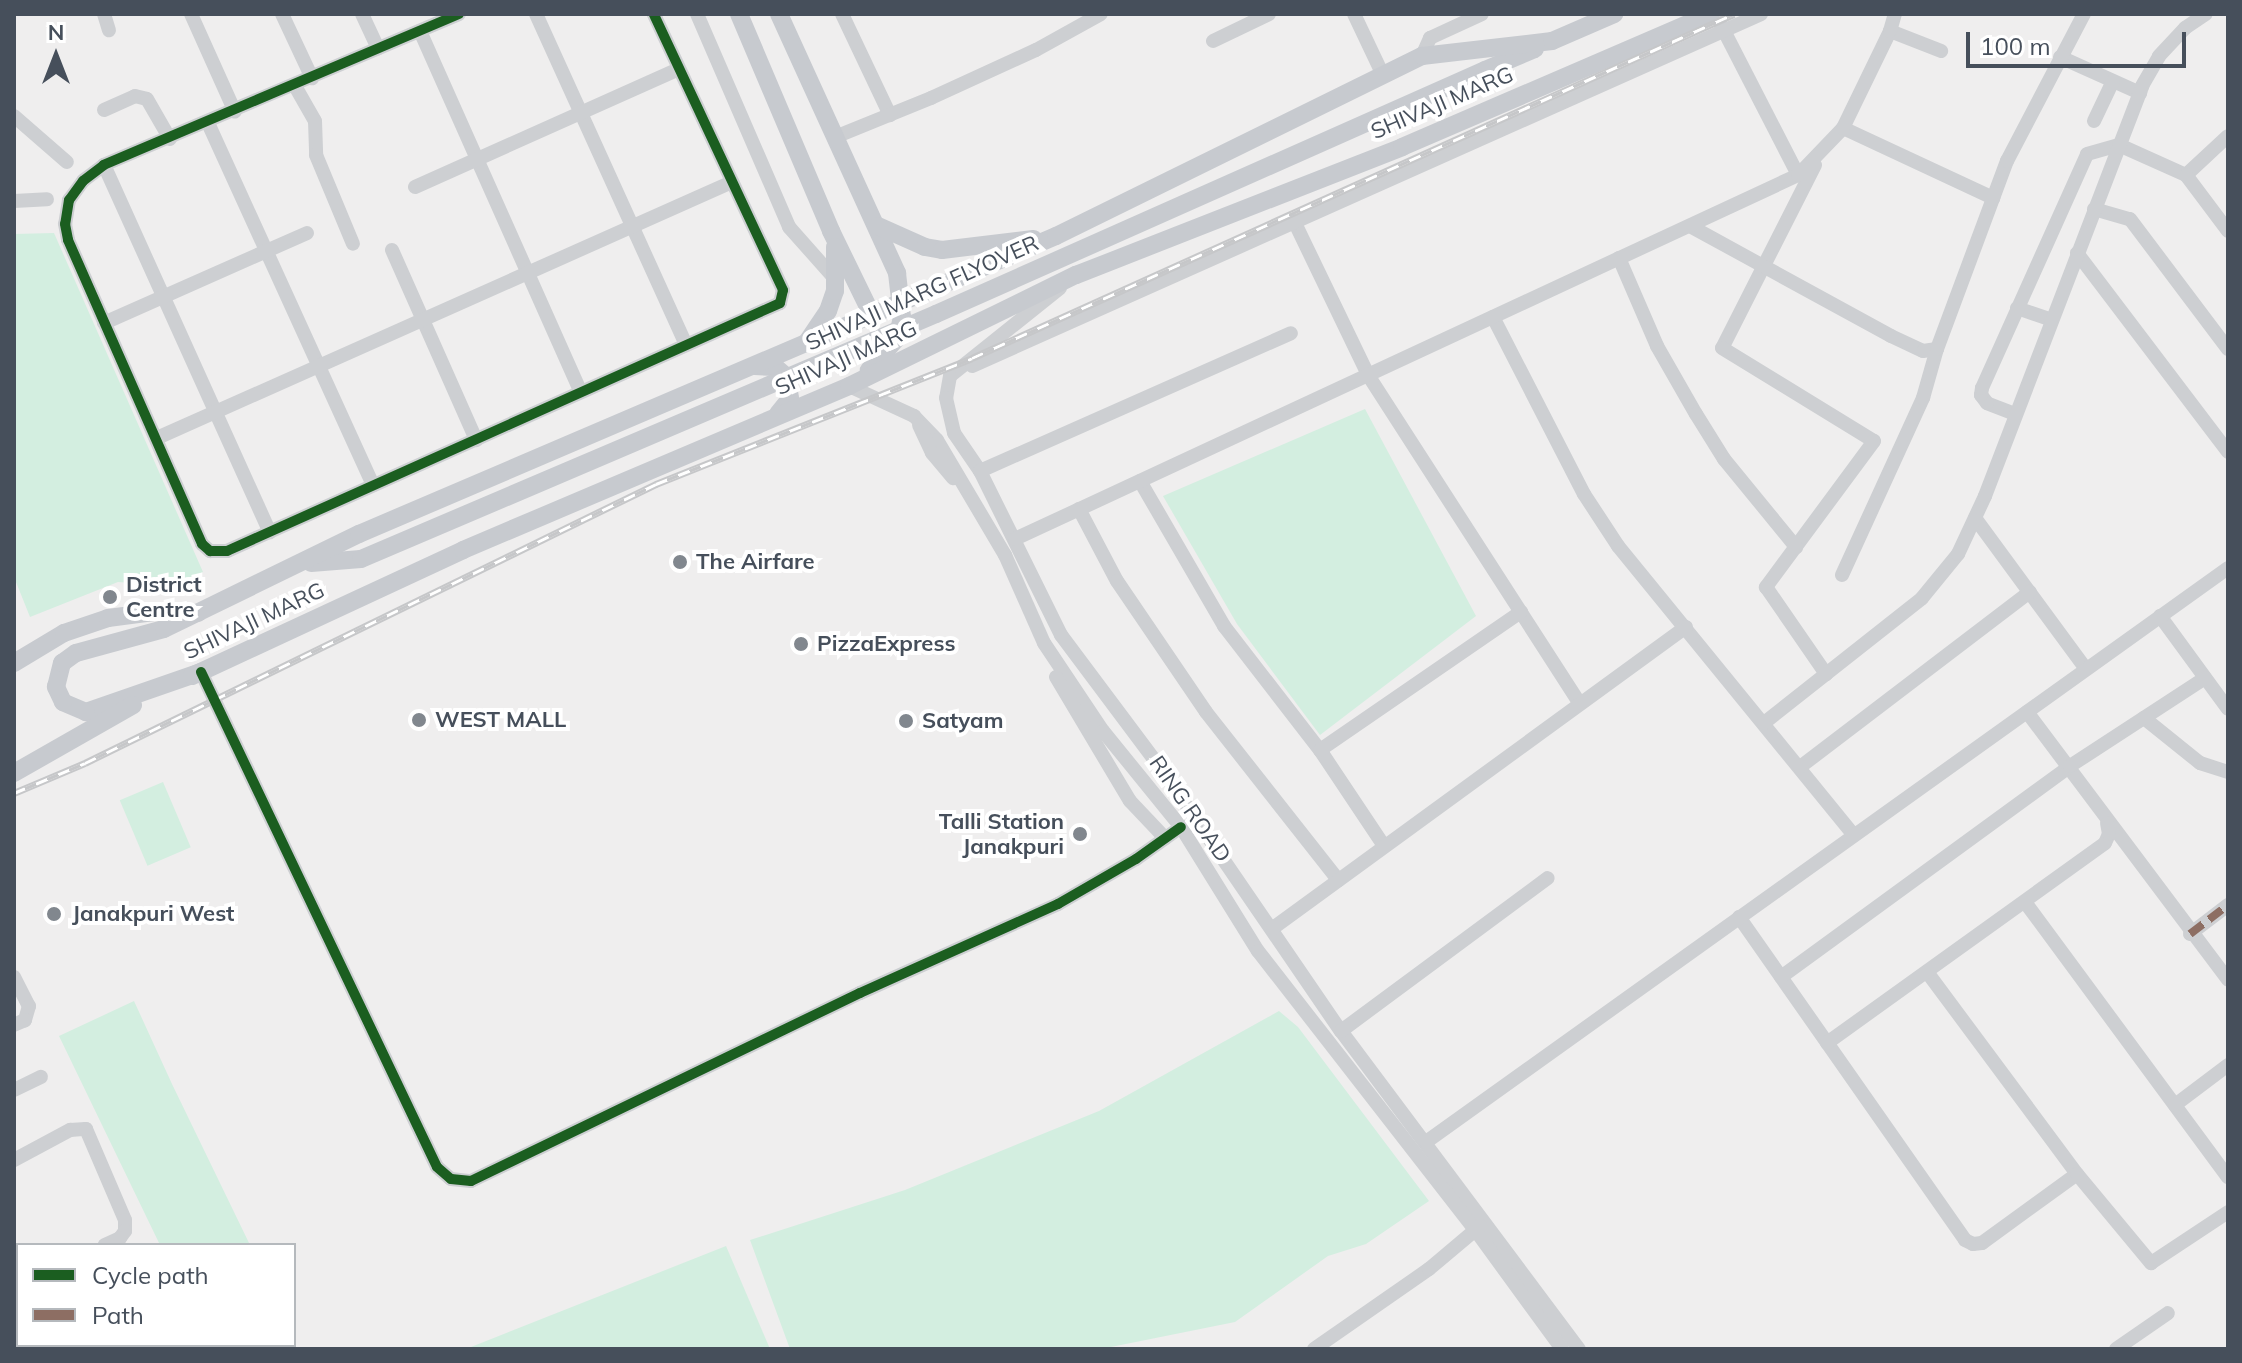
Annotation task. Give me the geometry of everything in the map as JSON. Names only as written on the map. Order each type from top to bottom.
[{"type":"main road","points":[[739,14],[831,231],[872,315]]},
{"type":"main road","points":[[779,14],[897,273],[902,302],[897,338],[882,359],[849,386]]},
{"type":"main road","name":"SHIVAJI MARG","points":[[14,663],[64,633],[108,618],[154,612],[200,614],[359,534],[1056,236],[1422,56],[1552,41],[1614,14]]},
{"type":"main road","name":"SHIVAJI MARG","points":[[14,773],[149,697],[201,672],[463,550],[849,386],[1076,275],[1716,19]]},
{"type":"main road","name":"SHIVAJI MARG FLYOVER","points":[[304,564],[361,559],[936,314],[1552,41]]},
{"type":"main road","points":[[878,226],[925,247],[942,250],[1056,236],[1076,237],[1087,246],[1087,261],[1076,275]]},
{"type":"main road","points":[[805,344],[828,311],[836,280],[836,251],[831,231]]},
{"type":"main road","points":[[752,367],[775,367],[787,377],[790,399],[774,416]]},
{"type":"main road","points":[[200,614],[164,629],[68,657],[57,670],[56,687],[63,702],[86,712],[201,672]]},
{"type":"street","points":[[104,14],[109,30]]},
{"type":"street","points":[[191,14],[235,112]]},
{"type":"street","points":[[282,14],[312,78]]},
{"type":"street","points":[[362,14],[378,49]]},
{"type":"street","points":[[458,14],[235,112],[104,165],[83,181],[69,200],[65,224],[68,240],[202,544],[210,551],[227,551],[780,303],[783,297],[654,14]]},
{"type":"street","points":[[536,14],[686,345]]},
{"type":"street","points":[[697,14],[789,227],[836,280]]},
{"type":"street","points":[[842,14],[890,115]]},
{"type":"street","points":[[835,137],[1036,50],[1101,14]]},
{"type":"street","points":[[1213,41],[1269,14]]},
{"type":"street","points":[[1354,14],[1383,75]]},
{"type":"street","points":[[1422,56],[1430,38],[1482,14]]},
{"type":"street","points":[[950,376],[1294,221],[1716,19],[1761,14]]},
{"type":"street","points":[[1015,539],[1798,175],[1843,128],[1890,31],[1895,14]]},
{"type":"street","points":[[1842,575],[1901,453],[1932,375],[1937,349],[2007,161],[2084,14]]},
{"type":"street","points":[[1764,723],[1922,598],[1958,554],[1975,518],[2140,93],[2159,56],[2185,28],[2206,14]]},
{"type":"street","points":[[1716,19],[1798,175]]},
{"type":"street","points":[[420,31],[581,392]]},
{"type":"street","points":[[1890,31],[1941,51]]},
{"type":"street","points":[[2060,57],[2140,93]]},
{"type":"street","points":[[415,187],[679,69]]},
{"type":"street","points":[[2094,121],[2113,81]]},
{"type":"street","points":[[295,86],[315,121],[316,155],[353,244]]},
{"type":"street","points":[[104,110],[141,96],[159,114],[170,139]]},
{"type":"street","points":[[14,116],[67,162]]},
{"type":"street","points":[[208,123],[373,485]]},
{"type":"street","points":[[1843,128],[1993,198]]},
{"type":"street","points":[[2186,175],[2228,136]]},
{"type":"street","points":[[2015,414],[1987,403],[1981,395],[2087,154],[2119,145],[2186,175],[2228,231]]},
{"type":"street","points":[[1820,154],[1766,268],[1722,348],[1874,441],[1766,587],[1826,674]]},
{"type":"street","points":[[104,165],[270,532]]},
{"type":"street","points":[[157,438],[732,182]]},
{"type":"street","points":[[14,201],[47,199]]},
{"type":"street","points":[[2094,209],[2130,219],[2228,349]]},
{"type":"street","points":[[1294,221],[1368,375],[1580,704]]},
{"type":"street","points":[[1690,226],[1923,351],[1937,349]]},
{"type":"street","points":[[104,323],[307,233]]},
{"type":"street","points":[[392,250],[476,440]]},
{"type":"street","points":[[2077,253],[2228,452]]},
{"type":"street","points":[[1619,258],[1657,346],[1696,414],[1724,459],[1796,547]]},
{"type":"street","points":[[950,376],[1076,275]]},
{"type":"street","points":[[2017,308],[2051,320]]},
{"type":"street","points":[[1493,317],[1584,494],[1618,546],[1854,835]]},
{"type":"street","points":[[980,471],[1291,333]]},
{"type":"street","name":"RING ROAD","points":[[950,376],[946,398],[954,433],[980,471],[1061,635],[1162,770],[1341,1031],[1426,1142],[1562,1349]]},
{"type":"street","name":"RING ROAD","points":[[849,386],[917,420],[937,440],[1005,555],[1044,643],[1103,731],[1181,827],[1258,951],[1579,1349]]},
{"type":"street","points":[[917,420],[932,453],[956,482],[999,558],[1030,634],[1130,801],[1165,838]]},
{"type":"street","points":[[937,440],[954,433]]},
{"type":"street","points":[[1140,481],[1224,626],[1320,750],[1384,846]]},
{"type":"street","points":[[1079,509],[1117,581],[1206,712],[1338,880]]},
{"type":"street","points":[[1975,518],[2086,669]]},
{"type":"street","points":[[1426,1142],[2228,568]]},
{"type":"street","points":[[1800,767],[2030,592]]},
{"type":"street","points":[[1320,750],[1521,612]]},
{"type":"street","points":[[2160,616],[2228,709]]},
{"type":"street","points":[[1273,928],[1686,627]]},
{"type":"street","points":[[201,672],[437,1167],[451,1179],[471,1181],[860,993],[1019,922],[1136,859],[1181,827]]},
{"type":"street","points":[[1781,977],[2070,766],[2205,678]]},
{"type":"street","points":[[2027,712],[2070,766],[2107,823],[2190,934],[2228,980]]},
{"type":"street","points":[[2144,718],[2200,763],[2228,772]]},
{"type":"street","points":[[1827,1043],[2105,843],[2109,834],[2107,823]]},
{"type":"street","points":[[1341,1031],[1548,878]]},
{"type":"street","points":[[2025,902],[2228,1177]]},
{"type":"street","points":[[2190,934],[2228,905]]},
{"type":"street","points":[[1739,917],[1965,1240],[1973,1244],[1982,1243],[2077,1174]]},
{"type":"street","points":[[1927,972],[2077,1174],[2151,1263],[2228,1212]]},
{"type":"street","points":[[14,977],[29,1006],[25,1020],[14,1025]]},
{"type":"street","points":[[2175,1105],[2228,1065]]},
{"type":"street","points":[[14,1090],[41,1077]]},
{"type":"street","points":[[14,1160],[70,1130],[86,1129],[125,1220],[125,1231],[120,1238],[109,1243]]},
{"type":"street","points":[[1314,1349],[1429,1269],[1481,1226]]},
{"type":"street","points":[[2116,1349],[2168,1313]]},
{"type":"green space","points":[[54,233],[203,572],[174,586],[118,582],[30,617],[14,577],[14,234]]},
{"type":"green space","points":[[1365,409],[1476,616],[1320,735],[1237,624],[1163,496]]},
{"type":"green space","points":[[163,782],[191,847],[147,866],[120,800]]},
{"type":"green space","points":[[134,1001],[249,1243],[159,1243],[59,1036]]},
{"type":"green space","points":[[1279,1011],[1298,1027],[1429,1201],[1366,1244],[1328,1256],[1235,1322],[1101,1349],[790,1349],[750,1240],[905,1190],[1099,1111]]},
{"type":"green space","points":[[726,1246],[770,1349],[466,1349]]},
{"type":"railway","points":[[14,793],[85,763],[656,484],[972,358],[1734,14]]},
{"type":"marked path","points":[[2190,934],[2228,905]]},
{"type":"cycle path","points":[[459,14],[104,165],[83,181],[69,200],[65,224],[68,240],[202,544],[210,551],[227,551],[780,303],[783,290],[654,14]]},
{"type":"cycle path","points":[[201,672],[437,1167],[451,1179],[471,1181],[860,993],[1058,904],[1136,859],[1181,827]]},
{"type":"place","name":"The Airfare","points":[[680,562]]},
{"type":"place","name":"District Centre","points":[[110,597]]},
{"type":"place","name":"PizzaExpress","points":[[801,644]]},
{"type":"place","name":"WEST MALL","points":[[419,720]]},
{"type":"place","name":"Satyam","points":[[906,721]]},
{"type":"place","name":"Talli Station Janakpuri","points":[[1080,834]]},
{"type":"place","name":"Janakpuri West","points":[[54,914]]}]
